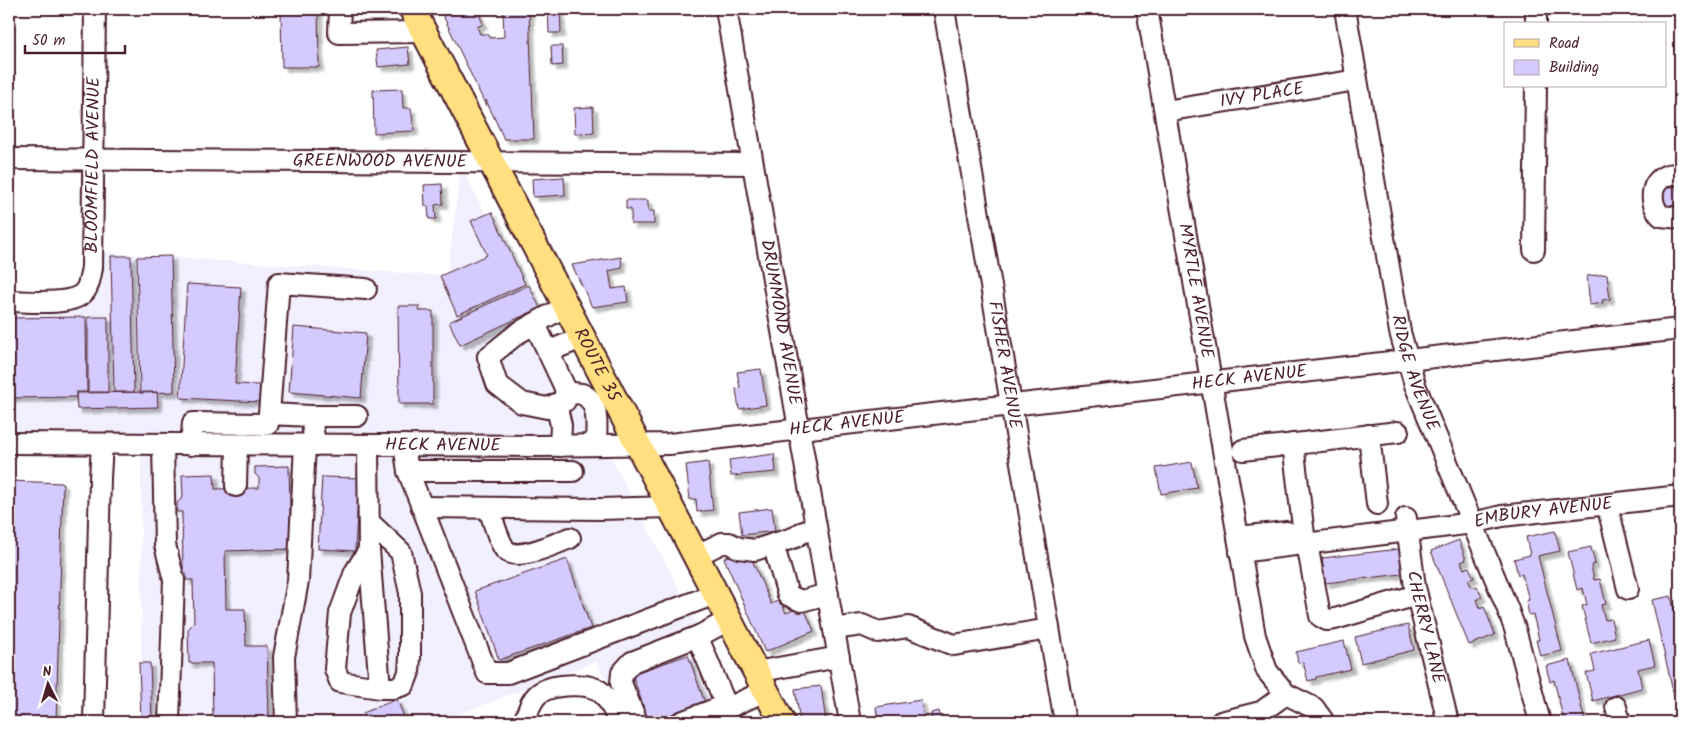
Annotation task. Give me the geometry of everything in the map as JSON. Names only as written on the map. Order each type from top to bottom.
[{"type":"main road","name":"ROUTE 35","points":[[412,9],[782,722]]},
{"type":"street","name":"BLOOMFIELD AVENUE","points":[[9,300],[64,301],[76,298],[86,290],[90,282],[92,268],[95,9]]},
{"type":"street","points":[[340,9],[339,33],[424,32]]},
{"type":"street","name":"DRUMMOND AVENUE","points":[[726,9],[850,722]]},
{"type":"street","name":"FISHER AVENUE","points":[[944,9],[1065,722]]},
{"type":"street","name":"MYRTLE AVENUE","points":[[1148,9],[1255,636],[1259,652],[1267,670],[1286,694],[1314,708],[1324,722]]},
{"type":"street","name":"RIDGE AVENUE","points":[[1345,9],[1400,332],[1415,385],[1514,629],[1540,722]]},
{"type":"street","points":[[1536,9],[1536,22]]},
{"type":"street","name":"IVY PLACE","points":[[1165,111],[1357,80]]},
{"type":"street","points":[[1534,250],[1536,88]]},
{"type":"street","name":"GREENWOOD AVENUE","points":[[9,159],[752,164]]},
{"type":"street","points":[[1676,218],[1661,216],[1654,209],[1652,192],[1659,181],[1667,175],[1680,174]]},
{"type":"street","points":[[266,445],[279,283],[366,289]]},
{"type":"street","points":[[566,306],[518,333],[488,357],[497,384],[522,403],[547,408],[561,399],[582,394],[593,404],[596,415],[596,445]]},
{"type":"street","points":[[535,324],[566,390],[561,399],[560,446]]},
{"type":"street","name":"HECK AVENUE","points":[[9,443],[404,446],[669,444],[1680,329]]},
{"type":"street","points":[[549,351],[582,338]]},
{"type":"street","points":[[286,722],[284,657],[298,581],[311,416]]},
{"type":"street","points":[[191,445],[193,423],[311,416],[357,416]]},
{"type":"street","points":[[1243,450],[1398,432]]},
{"type":"street","points":[[1370,435],[1377,504]]},
{"type":"street","points":[[94,722],[102,444]]},
{"type":"street","points":[[163,444],[165,545],[174,580],[169,722]]},
{"type":"street","points":[[1293,444],[1305,539],[1320,616],[1327,620],[1335,619],[1417,595]]},
{"type":"street","points":[[236,486],[237,445]]},
{"type":"street","points":[[368,445],[370,550],[380,688]]},
{"type":"street","points":[[404,446],[408,471],[487,673],[508,673],[715,594]]},
{"type":"street","points":[[540,446],[540,471]]},
{"type":"street","points":[[408,471],[573,471]]},
{"type":"street","name":"EMBURY AVENUE","points":[[1239,544],[1305,539],[1407,524],[1470,517],[1502,516],[1680,496]]},
{"type":"street","points":[[1607,504],[1628,589]]},
{"type":"street","points":[[422,507],[670,508]]},
{"type":"street","points":[[489,508],[504,550],[512,554],[523,555],[570,538]]},
{"type":"street","points":[[370,523],[401,552],[410,593],[409,672],[404,685],[394,688],[380,688],[340,682],[335,668],[340,613],[355,572],[370,550]]},
{"type":"street","name":"CHERRY LANE","points":[[1407,524],[1417,595],[1448,722]]},
{"type":"street","points":[[695,556],[722,544],[729,543],[739,548],[754,550],[816,528]]},
{"type":"street","points":[[773,544],[788,595],[801,601],[828,594]]},
{"type":"street","points":[[637,722],[621,683],[622,673],[632,662],[699,636],[729,620]]},
{"type":"street","points":[[834,629],[862,625],[878,632],[908,626],[954,645],[1049,629]]},
{"type":"street","points":[[699,636],[726,705]]},
{"type":"street","points":[[681,722],[726,705],[730,707],[760,681],[839,657]]},
{"type":"street","points":[[524,722],[532,703],[541,692],[558,686],[574,685],[594,688],[600,691],[608,700],[619,722]]},
{"type":"street","points":[[1221,722],[1260,712],[1286,694]]},
{"type":"shaded area","points":[[461,167],[746,719],[739,722],[626,722],[596,661],[439,722],[142,722],[141,447],[9,444],[9,300],[85,301],[94,252],[447,276]]},
{"type":"building","points":[[281,9],[318,9],[319,67],[282,67]]},
{"type":"building","points":[[440,9],[477,9],[483,24],[477,27],[480,34],[488,34],[490,38],[504,37],[503,9],[529,9],[534,139],[504,139],[486,100],[486,106]]},
{"type":"building","points":[[548,9],[560,9],[561,33],[549,33]]},
{"type":"building","points":[[551,46],[562,46],[563,65],[552,66]]},
{"type":"building","points":[[408,47],[410,64],[378,67],[376,50]]},
{"type":"building","points":[[402,89],[403,108],[411,108],[414,131],[374,133],[373,90]]},
{"type":"building","points":[[593,107],[594,133],[575,134],[574,108]]},
{"type":"building","points":[[564,177],[565,195],[533,197],[532,179]]},
{"type":"building","points":[[442,184],[443,204],[435,205],[436,219],[429,219],[428,206],[425,206],[424,185]]},
{"type":"building","points":[[1664,187],[1680,187],[1680,207],[1663,207]]},
{"type":"building","points":[[626,200],[648,200],[648,211],[654,211],[654,224],[631,224],[631,209],[626,209]]},
{"type":"building","points":[[492,212],[525,284],[457,315],[440,276],[487,255],[471,221]]},
{"type":"building","points":[[111,256],[131,256],[134,392],[114,392]]},
{"type":"building","points":[[171,256],[174,392],[140,393],[137,257]]},
{"type":"building","points":[[621,257],[622,268],[609,271],[612,289],[626,287],[628,302],[592,307],[572,265]]},
{"type":"building","points":[[1607,274],[1610,299],[1602,300],[1603,303],[1590,305],[1587,276]]},
{"type":"building","points":[[187,284],[241,287],[235,384],[260,385],[259,402],[180,398]]},
{"type":"building","points":[[529,285],[540,308],[460,345],[449,322]]},
{"type":"building","points":[[398,306],[419,306],[419,311],[433,311],[433,404],[399,404]]},
{"type":"building","points":[[86,317],[87,392],[76,392],[76,397],[9,398],[9,318]]},
{"type":"building","points":[[88,317],[108,317],[108,392],[88,392]]},
{"type":"building","points":[[294,327],[366,333],[361,398],[289,392]]},
{"type":"building","points":[[761,369],[766,405],[739,409],[736,389],[740,388],[737,372]]},
{"type":"building","points":[[157,392],[158,407],[77,409],[76,393]]},
{"type":"building","points":[[774,454],[776,472],[731,476],[729,460]]},
{"type":"building","points":[[708,462],[713,510],[697,512],[696,499],[690,500],[686,465]]},
{"type":"building","points":[[1192,462],[1197,488],[1161,494],[1156,468]]},
{"type":"building","points":[[289,466],[291,549],[225,551],[226,609],[245,609],[246,646],[267,646],[269,721],[213,722],[212,663],[189,663],[188,629],[194,623],[193,580],[186,580],[186,573],[183,570],[182,512],[177,512],[177,503],[183,497],[182,475],[214,474],[215,489],[259,488],[259,478],[255,474],[255,467]]},
{"type":"building","points":[[322,477],[359,478],[355,551],[318,549]]},
{"type":"building","points":[[9,481],[63,483],[56,722],[9,722]]},
{"type":"building","points":[[772,508],[775,531],[742,535],[739,512]]},
{"type":"building","points":[[1555,531],[1560,551],[1538,556],[1562,651],[1540,656],[1536,640],[1539,640],[1533,614],[1529,615],[1526,601],[1529,600],[1522,574],[1518,575],[1514,559],[1530,555],[1526,537]]},
{"type":"building","points":[[1459,540],[1466,560],[1461,562],[1464,569],[1469,567],[1474,578],[1468,580],[1472,588],[1477,586],[1482,597],[1477,599],[1480,608],[1484,606],[1495,635],[1469,645],[1431,551]]},
{"type":"building","points":[[1591,547],[1595,564],[1591,565],[1594,580],[1600,579],[1606,604],[1601,605],[1605,620],[1611,619],[1615,637],[1591,643],[1582,606],[1587,605],[1583,588],[1577,590],[1568,552]]},
{"type":"building","points":[[747,548],[771,604],[780,600],[786,613],[803,606],[814,631],[765,652],[724,558]]},
{"type":"building","points":[[1399,549],[1402,574],[1325,583],[1322,558]]},
{"type":"building","points":[[567,559],[591,628],[499,660],[475,591]]},
{"type":"building","points":[[1671,596],[1680,635],[1680,722],[1662,722],[1679,718],[1652,600]]},
{"type":"building","points":[[1408,625],[1414,650],[1361,663],[1355,637]]},
{"type":"building","points":[[1649,640],[1655,665],[1638,669],[1642,688],[1593,701],[1586,673],[1595,671],[1591,654]]},
{"type":"building","points":[[1344,641],[1351,669],[1316,677],[1316,679],[1308,681],[1303,662],[1298,663],[1296,652]]},
{"type":"building","points":[[688,655],[706,706],[688,712],[687,709],[649,722],[632,674]]},
{"type":"building","points":[[1570,660],[1585,722],[1564,722],[1554,680],[1550,682],[1546,666]]},
{"type":"building","points":[[139,663],[150,663],[152,722],[141,722]]},
{"type":"building","points":[[821,686],[826,722],[800,722],[795,689]]},
{"type":"building","points":[[397,699],[406,722],[366,722],[363,713]]},
{"type":"building","points":[[921,700],[924,719],[932,718],[931,713],[939,711],[941,722],[878,722],[876,707]]}]
